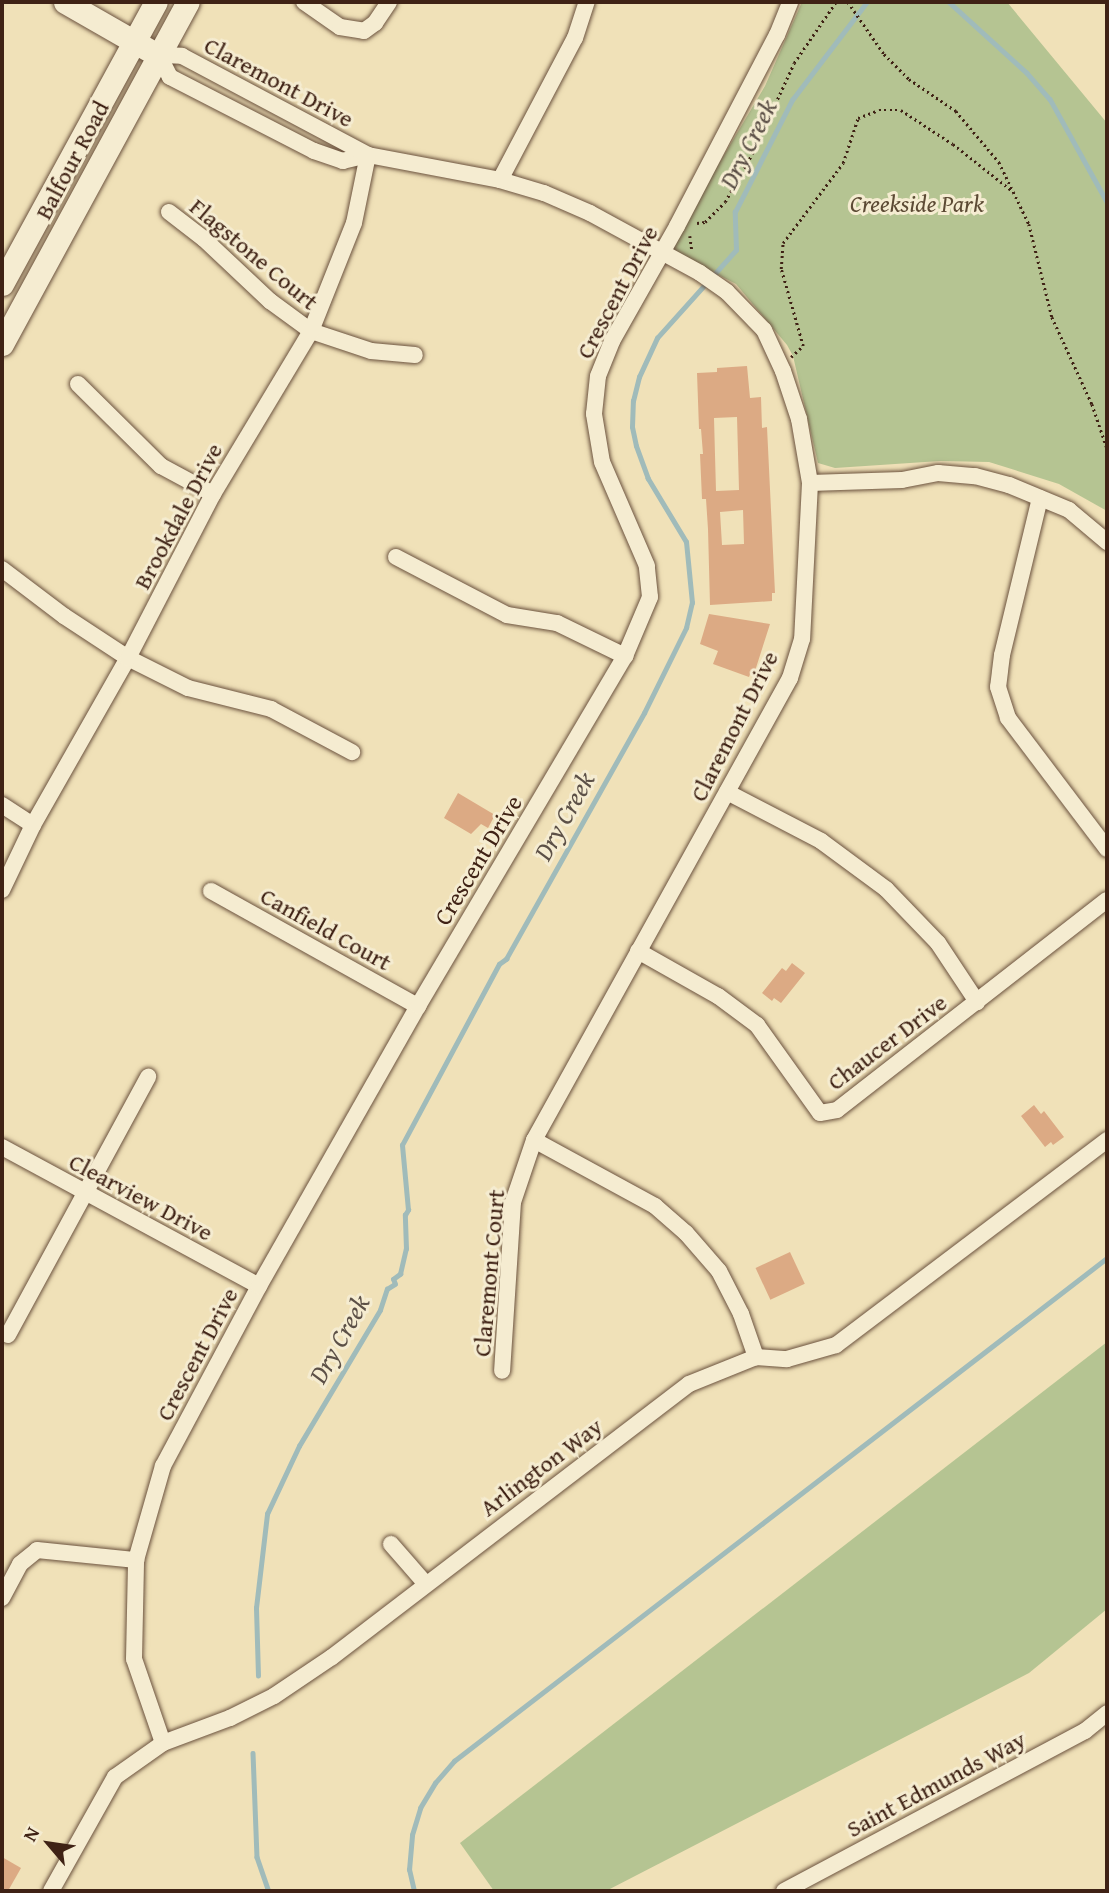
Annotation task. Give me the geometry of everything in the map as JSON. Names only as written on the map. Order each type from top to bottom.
[{"type":"main road","points":[[65,2],[159,55]]},
{"type":"main road","name":"Balfour Road","points":[[2,284],[156,2]]},
{"type":"main road","name":"Balfour Road","points":[[2,344],[188,2]]},
{"type":"street","points":[[304,2],[315,12],[353,31],[365,31],[389,2]]},
{"type":"street","points":[[500,180],[575,38],[587,2]]},
{"type":"street","name":"Crescent Drive","points":[[163,1743],[134,1659],[136,1560],[163,1466],[258,1286],[418,1006],[625,656],[650,597],[647,566],[602,462],[594,414],[598,376],[612,341],[677,226],[777,35],[790,2]]},
{"type":"street","name":"Claremont Drive","points":[[368,155],[343,161],[314,151],[170,77],[159,55],[182,56],[368,155],[500,180],[544,193],[590,213],[700,273],[727,292],[764,330],[780,364],[799,419],[810,482],[802,639],[790,678],[534,1140]]},
{"type":"street","name":"Brookdale Drive","points":[[2,890],[33,825],[128,658],[213,494],[311,331],[354,222],[368,155]]},
{"type":"street","name":"Flagstone Court","points":[[169,212],[204,239],[270,301],[311,331],[371,351],[415,355]]},
{"type":"street","points":[[78,384],[162,466],[213,494]]},
{"type":"street","points":[[810,482],[902,480],[938,473],[975,476],[1069,510],[1107,542]]},
{"type":"street","points":[[1040,498],[1002,655],[998,687],[1008,718],[1107,849]]},
{"type":"street","points":[[396,557],[507,615],[557,623],[625,656]]},
{"type":"street","points":[[2,569],[64,616],[128,658],[188,688],[271,709],[352,752]]},
{"type":"street","points":[[727,792],[821,841],[886,889],[938,943],[977,1002]]},
{"type":"street","points":[[2,805],[33,825]]},
{"type":"street","name":"Canfield Court","points":[[211,891],[418,1006]]},
{"type":"street","name":"Chaucer Drive","points":[[638,951],[718,996],[757,1025],[820,1113],[837,1110],[1107,900]]},
{"type":"street","points":[[8,1335],[148,1077]]},
{"type":"street","points":[[534,1140],[655,1206],[686,1233],[719,1271],[741,1314],[756,1357]]},
{"type":"street","name":"Claremont Court","points":[[502,1371],[513,1202],[534,1140]]},
{"type":"street","name":"Arlington Way","points":[[51,1891],[115,1777],[163,1743],[230,1718],[274,1696],[332,1657],[425,1583],[689,1384],[756,1357],[787,1359],[836,1345],[1107,1140]]},
{"type":"street","name":"Clearview Drive","points":[[2,1147],[258,1286]]},
{"type":"street","points":[[391,1544],[425,1583]]},
{"type":"street","points":[[2,1598],[20,1564],[37,1550],[136,1560]]},
{"type":"street","name":"Saint Edmunds Way","points":[[784,1891],[814,1884],[1085,1731],[1107,1713]]},
{"type":"path","points":[[677,226],[705,222],[725,202],[752,154],[794,63],[836,2]]},
{"type":"path","points":[[848,2],[884,54],[909,79],[956,111],[999,162],[1029,224],[1052,317],[1092,404],[1107,448]]},
{"type":"path","points":[[780,364],[801,351],[803,346],[781,270],[783,243],[843,163],[858,118],[879,110],[901,110],[953,144],[1013,191]]},
{"type":"green space","name":"Creekside Park","points":[[802,2],[1007,2],[1107,123],[1107,511],[1059,484],[989,462],[940,461],[835,468],[818,463],[793,356],[787,345],[736,284],[668,249],[765,86]]},
{"type":"green space","points":[[1107,1342],[1107,1609],[1029,1673],[606,1891],[494,1891],[460,1843]]},
{"type":"building","points":[[747,366],[750,398],[761,397],[762,428],[767,427],[775,593],[772,593],[772,601],[710,605],[708,529],[706,499],[702,499],[700,454],[703,454],[699,429],[697,373],[717,372],[717,368]],"holes":[[[737,417],[739,490],[716,491],[714,418]],[[743,510],[744,544],[722,545],[720,512]]]},
{"type":"building","points":[[709,614],[770,624],[755,671],[752,669],[749,677],[713,664],[718,651],[700,644]]},
{"type":"building","points":[[458,793],[495,815],[488,828],[481,824],[471,834],[444,818]]},
{"type":"building","points":[[792,963],[805,973],[781,1003],[774,998],[772,1001],[762,993],[782,968],[786,971]]},
{"type":"building","points":[[1034,1105],[1041,1114],[1044,1111],[1064,1137],[1053,1145],[1051,1142],[1045,1147],[1021,1116]]},
{"type":"building","points":[[790,1252],[805,1284],[770,1300],[756,1268]]},
{"type":"building","points":[[2,1857],[21,1868],[8,1891],[2,1891]]},
{"type":"waterway","name":"Dry Creek","points":[[258,1676],[256,1608],[267,1514],[299,1446],[380,1310],[387,1289],[395,1284],[393,1279],[400,1274],[406,1249],[405,1215],[408,1210],[402,1145],[499,964],[506,959],[644,713],[686,628],[692,603],[686,542],[648,479],[632,427],[633,401],[639,377],[657,338],[736,250],[735,212],[792,100],[867,2]]},
{"type":"waterway","points":[[949,2],[1027,73],[1050,99],[1107,202]]},
{"type":"waterway","points":[[414,1891],[409,1870],[412,1835],[420,1808],[435,1783],[454,1761],[1107,1258]]},
{"type":"waterway","name":"Dry Creek","points":[[253,1753],[257,1857],[269,1891]]}]
